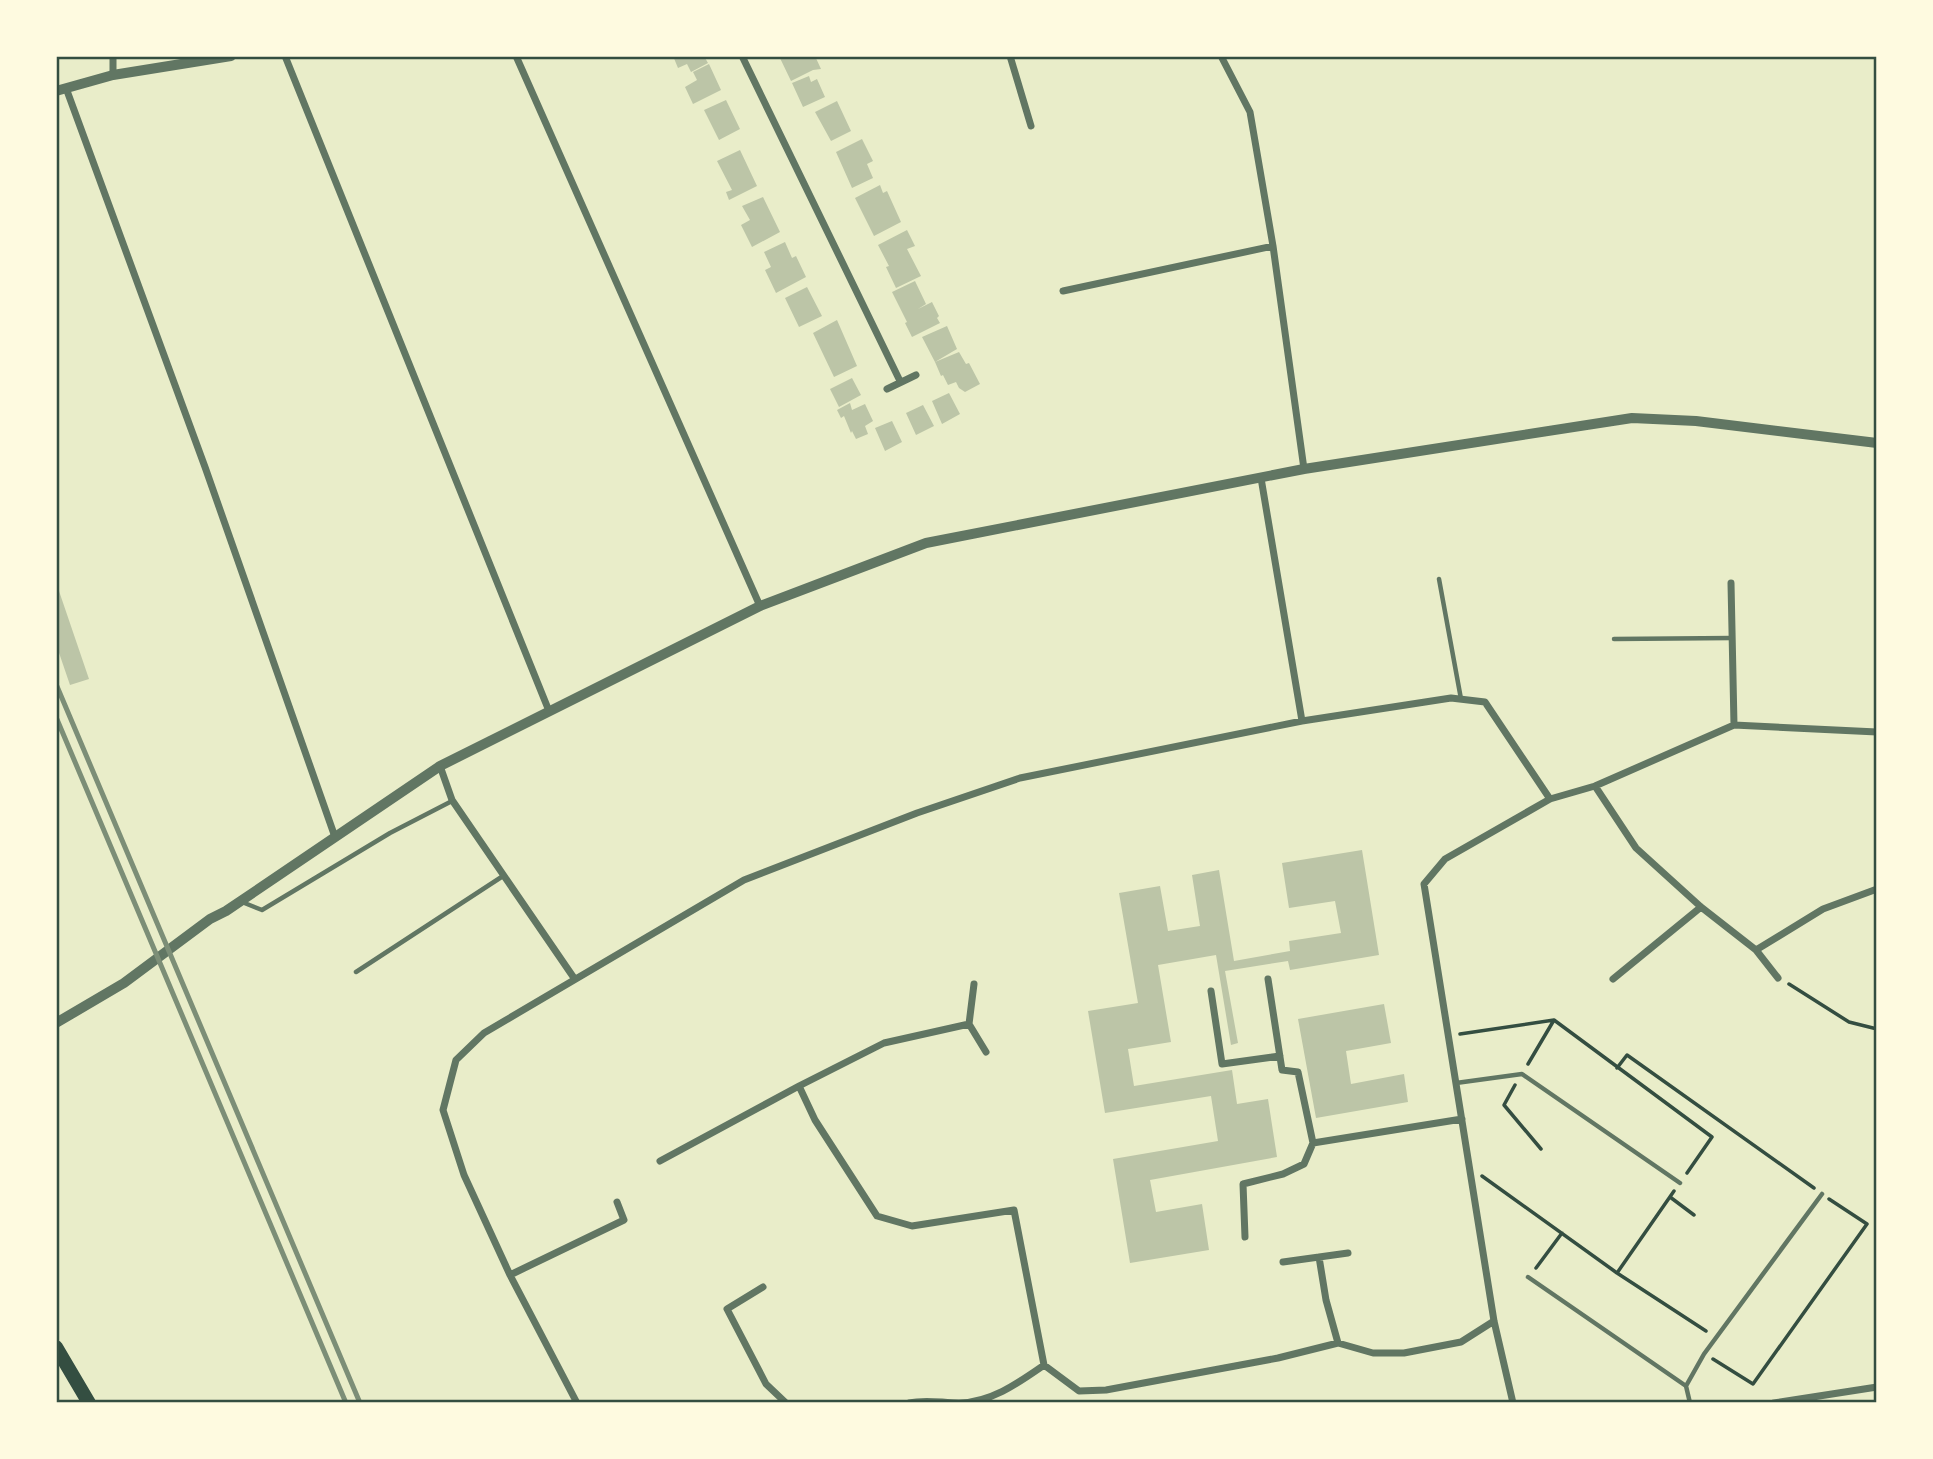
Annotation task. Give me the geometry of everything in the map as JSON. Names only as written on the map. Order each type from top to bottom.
[{"type":"highway","points":[[56,1347],[89,1403]]},
{"type":"street","points":[[113,56],[113,75]]},
{"type":"street","points":[[231,56],[113,75],[61,90],[205,467],[335,837]]},
{"type":"street","points":[[285,56],[549,711]]},
{"type":"street","points":[[516,56],[760,606]]},
{"type":"street","points":[[742,56],[900,381]]},
{"type":"street","points":[[1010,56],[1031,126]]},
{"type":"street","points":[[1220,56],[1250,112],[1273,246],[1304,469]]},
{"type":"street","points":[[1063,291],[1273,246]]},
{"type":"street","points":[[887,389],[916,375]]},
{"type":"street","points":[[56,1023],[124,983],[210,919],[440,766],[760,606],[926,543],[1304,469],[1632,418],[1696,421],[1877,443]]},
{"type":"street","points":[[1261,478],[1302,721]]},
{"type":"street","points":[[1731,583],[1734,725]]},
{"type":"street","points":[[577,1403],[510,1275],[464,1175],[443,1110],[456,1060],[484,1033],[744,880],[917,813],[1020,778],[1302,721],[1451,698],[1485,702],[1550,799]]},
{"type":"street","points":[[1513,1403],[1494,1321],[1424,884],[1445,859],[1550,799],[1595,786],[1734,725],[1877,732]]},
{"type":"street","points":[[440,766],[453,800],[574,978]]},
{"type":"street","points":[[1595,786],[1636,848],[1756,950],[1778,978]]},
{"type":"street","points":[[1756,950],[1823,909],[1877,889]]},
{"type":"street","points":[[1613,979],[1701,906]]},
{"type":"street","points":[[1245,1237],[1244,1184],[1283,1174],[1304,1164],[1313,1143],[1298,1072],[1282,1070],[1268,979]]},
{"type":"street","points":[[974,984],[969,1024],[986,1052]]},
{"type":"street","points":[[1211,992],[1222,1064],[1280,1056]]},
{"type":"street","points":[[660,1161],[884,1043],[969,1024]]},
{"type":"street","points":[[799,1086],[815,1120],[877,1216],[912,1226],[1014,1210],[1044,1365],[1079,1391],[1106,1390],[1278,1358],[1338,1343],[1373,1353],[1404,1353],[1461,1342],[1494,1321]]},
{"type":"street","points":[[1313,1143],[1462,1119]]},
{"type":"street","points":[[510,1275],[624,1220],[617,1202]]},
{"type":"street","points":[[1283,1262],[1348,1252]]},
{"type":"street","points":[[1319,1258],[1326,1300],[1338,1343]]},
{"type":"street","points":[[763,1287],[727,1308],[766,1384],[786,1403]]},
{"type":"street","points":[[909,1403],[962,1403],[1002,1394],[1044,1365]]},
{"type":"street","points":[[1774,1403],[1877,1387]]},
{"type":"lane","points":[[1439,579],[1461,699]]},
{"type":"lane","points":[[1614,639],[1732,638]]},
{"type":"lane","points":[[240,901],[261,910],[390,833],[453,800]]},
{"type":"lane","points":[[356,972],[504,875]]},
{"type":"lane","points":[[1456,1083],[1522,1074],[1680,1183]]},
{"type":"lane","points":[[1686,1386],[1704,1354],[1822,1194]]},
{"type":"lane","points":[[1528,1278],[1686,1386],[1690,1403]]},
{"type":"path","points":[[1778,978],[1849,1022],[1877,1029]]},
{"type":"path","points":[[1448,1036],[1554,1020],[1712,1137],[1617,1273]]},
{"type":"path","points":[[1617,1068],[1627,1055],[1867,1224],[1753,1384],[1704,1354]]},
{"type":"path","points":[[1469,1166],[1617,1273],[1716,1338]]},
{"type":"path","points":[[1670,1197],[1694,1214]]},
{"type":"path","points":[[1528,1278],[1562,1233]]},
{"type":"building","points":[[673,56],[704,56],[708,63],[691,72],[687,64],[678,68]]},
{"type":"building","points":[[779,56],[815,56],[821,69],[791,81]]},
{"type":"building","points":[[709,64],[721,90],[693,104],[685,87],[697,80],[693,72]]},
{"type":"building","points":[[809,76],[811,82],[817,79],[825,97],[803,107],[792,83]]},
{"type":"building","points":[[726,100],[740,129],[719,140],[704,110]]},
{"type":"building","points":[[837,101],[851,131],[831,141],[815,112]]},
{"type":"building","points":[[862,139],[873,161],[867,164],[873,178],[852,188],[836,152]]},
{"type":"building","points":[[740,150],[757,186],[729,200],[726,192],[732,190],[717,161]]},
{"type":"building","points":[[880,185],[883,193],[887,191],[901,222],[874,236],[855,198]]},
{"type":"building","points":[[763,197],[780,232],[752,247],[741,225],[750,220],[742,206]]},
{"type":"building","points":[[907,230],[915,246],[907,249],[921,276],[896,288],[878,245]]},
{"type":"building","points":[[785,242],[792,258],[796,256],[806,277],[776,293],[765,270],[771,267],[764,252]]},
{"type":"building","points":[[915,281],[926,304],[918,309],[932,302],[940,323],[912,337],[892,292]]},
{"type":"building","points":[[807,287],[822,316],[799,327],[785,298]]},
{"type":"building","points":[[837,320],[857,366],[834,377],[813,333]]},
{"type":"building","points":[[947,326],[957,349],[935,362],[922,337]]},
{"type":"building","points":[[959,352],[966,364],[969,363],[980,384],[965,392],[956,382],[948,385],[935,362]]},
{"type":"building","points":[[852,378],[861,395],[839,407],[830,389]]},
{"type":"building","points":[[949,393],[960,414],[942,424],[932,401]]},
{"type":"building","points":[[850,403],[852,410],[865,404],[873,421],[865,426],[868,434],[856,439],[844,416],[841,418],[837,410]]},
{"type":"building","points":[[923,405],[934,426],[916,435],[906,413]]},
{"type":"building","points":[[892,421],[902,442],[885,451],[875,428]]},
{"type":"building","points":[[59,591],[89,679],[70,685],[56,644],[56,592]]},
{"type":"building","points":[[1362,850],[1379,955],[1290,970],[1288,961],[1225,971],[1238,1043],[1231,1045],[1216,955],[1158,965],[1171,1042],[1128,1049],[1134,1086],[1232,1070],[1237,1104],[1268,1099],[1277,1157],[1150,1180],[1156,1212],[1202,1204],[1209,1250],[1130,1263],[1113,1159],[1218,1141],[1211,1096],[1105,1113],[1088,1011],[1138,1003],[1119,893],[1160,886],[1168,931],[1200,926],[1192,875],[1219,870],[1234,961],[1290,951],[1289,941],[1341,933],[1335,901],[1289,908],[1282,863]]},
{"type":"building","points":[[1384,1004],[1391,1043],[1346,1051],[1351,1084],[1404,1074],[1408,1102],[1316,1118],[1298,1019]]},
{"type":"railway","points":[[56,684],[360,1403]]},
{"type":"railway","points":[[56,717],[346,1403]]}]
